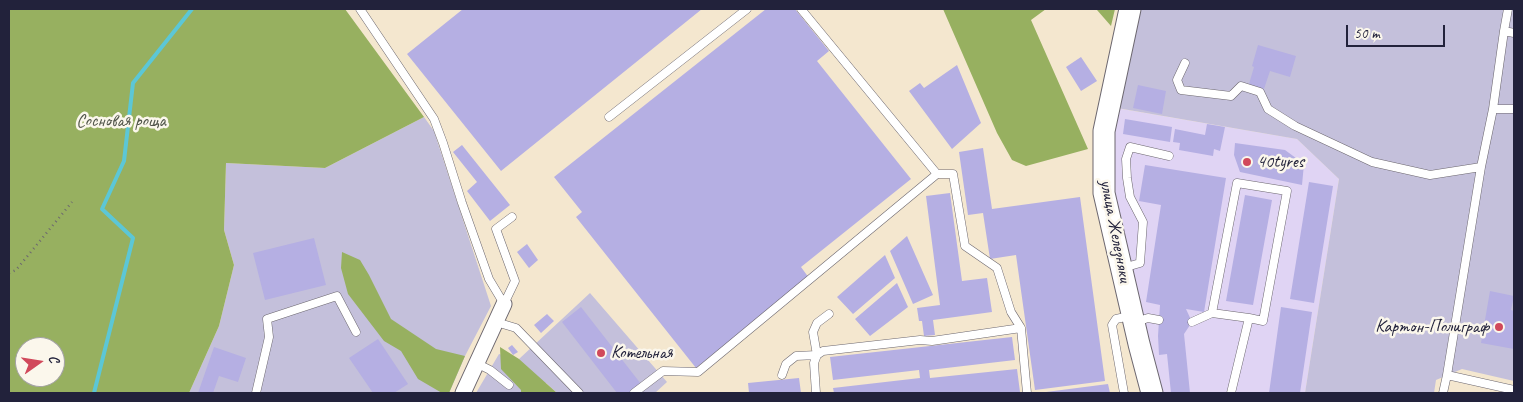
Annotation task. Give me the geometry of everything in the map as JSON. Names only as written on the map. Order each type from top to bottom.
[{"type":"street","name":"улица Железняки","points":[[1130,9],[1104,131],[1104,193],[1152,393]]},
{"type":"street","points":[[463,393],[504,304]]},
{"type":"lane","points":[[360,9],[434,119],[444,143],[462,203],[489,279],[504,304]]},
{"type":"lane","points":[[608,117],[747,9]]},
{"type":"lane","points":[[801,9],[937,174]]},
{"type":"lane","points":[[1444,393],[1481,167],[1493,109],[1508,9]]},
{"type":"lane","points":[[1504,31],[1514,33]]},
{"type":"lane","points":[[1185,63],[1177,80],[1181,90],[1231,96],[1241,86],[1260,92],[1268,109],[1295,126],[1372,162],[1430,175],[1481,167]]},
{"type":"lane","points":[[1493,109],[1514,109]]},
{"type":"lane","points":[[1121,268],[1140,263],[1143,222],[1130,197],[1126,159],[1130,147],[1169,156]]},
{"type":"lane","points":[[634,393],[664,371],[698,372],[937,174],[953,174],[965,246],[996,268],[1011,312],[1021,328],[1028,393]]},
{"type":"lane","points":[[1192,322],[1212,313],[1263,321],[1287,191],[1237,183],[1212,313]]},
{"type":"lane","points":[[504,304],[515,281],[496,229],[512,217]]},
{"type":"lane","points":[[256,393],[269,337],[268,319],[337,296],[356,332]]},
{"type":"lane","points":[[816,393],[814,363],[816,355],[813,332],[817,323],[830,314]]},
{"type":"lane","points":[[1124,393],[1112,325],[1116,319],[1148,318],[1159,320]]},
{"type":"lane","points":[[1231,393],[1249,318]]},
{"type":"lane","points":[[496,322],[516,328],[579,393]]},
{"type":"lane","points":[[782,375],[786,364],[796,356],[816,355],[823,351],[920,340],[932,341],[1021,328]]},
{"type":"lane","points":[[478,364],[490,370],[509,385]]},
{"type":"lane","points":[[1447,375],[1514,390]]},
{"type":"path","points":[[9,273],[16,270],[72,202]]},
{"type":"shaded area","points":[[1139,9],[1514,9],[1514,381],[1462,369],[1436,380],[1434,393],[1305,393],[1339,179],[1297,139],[1117,108]]},
{"type":"shaded area","points":[[1116,108],[1297,139],[1339,179],[1305,393],[1161,393],[1114,192],[1112,140]]},
{"type":"shaded area","points":[[424,117],[434,131],[491,306],[465,356],[449,393],[189,393],[219,326],[234,265],[224,230],[226,163],[325,168]]},
{"type":"shaded area","points":[[590,293],[667,382],[655,393],[557,393],[546,383],[536,393],[476,393],[499,354],[519,359]]},
{"type":"green space","name":"Сосновая роща","points":[[9,9],[345,9],[424,117],[325,168],[226,163],[224,230],[234,265],[219,326],[189,393],[9,393]]},
{"type":"green space","points":[[943,9],[1046,9],[1031,20],[1088,149],[1026,166],[1012,160],[997,133]]},
{"type":"green space","points":[[1094,9],[1115,9],[1111,26],[1097,10]]},
{"type":"green space","points":[[342,252],[360,260],[391,319],[436,349],[465,356],[449,393],[442,393],[418,379],[401,351],[384,341],[348,294],[341,268]]},
{"type":"green space","points":[[500,347],[519,359],[557,393],[521,393],[521,390],[501,369]]},
{"type":"building","points":[[463,9],[702,9],[501,171],[407,54]]},
{"type":"building","points":[[766,9],[795,9],[829,51],[817,61],[911,179],[801,267],[809,278],[696,368],[576,217],[582,212],[554,177]]},
{"type":"building","points":[[1258,45],[1296,56],[1290,77],[1270,71],[1264,89],[1249,84]]},
{"type":"building","points":[[1081,57],[1097,81],[1081,91],[1066,67]]},
{"type":"building","points":[[957,65],[981,123],[952,149],[909,91],[920,83],[924,88]]},
{"type":"building","points":[[1138,85],[1166,91],[1162,114],[1133,108]]},
{"type":"building","points":[[1125,119],[1172,127],[1170,142],[1123,134]]},
{"type":"building","points":[[1207,124],[1225,127],[1220,151],[1214,149],[1213,156],[1179,150],[1180,143],[1173,142],[1175,129],[1205,135]]},
{"type":"building","points":[[1235,143],[1285,150],[1304,164],[1302,185],[1240,172],[1234,155]]},
{"type":"building","points":[[462,145],[510,205],[490,221],[467,191],[477,182],[453,152]]},
{"type":"building","points":[[983,148],[992,209],[1080,197],[1105,381],[1035,390],[1016,255],[990,259],[983,213],[968,215],[959,152]]},
{"type":"building","points":[[1145,165],[1226,178],[1204,312],[1186,309],[1192,322],[1184,334],[1190,393],[1171,393],[1167,354],[1159,355],[1160,305],[1146,302],[1161,205],[1139,201]]},
{"type":"building","points":[[1309,182],[1333,186],[1314,303],[1290,299]]},
{"type":"building","points":[[950,193],[962,281],[987,278],[992,312],[933,320],[935,335],[924,336],[922,321],[919,321],[917,308],[940,305],[926,196]]},
{"type":"building","points":[[1245,195],[1272,200],[1253,305],[1226,301]]},
{"type":"building","points":[[907,236],[933,295],[913,304],[890,251]]},
{"type":"building","points":[[314,238],[326,285],[265,300],[253,253]]},
{"type":"building","points":[[527,244],[538,260],[529,268],[517,252]]},
{"type":"building","points":[[885,255],[895,278],[853,314],[837,297]]},
{"type":"building","points":[[897,283],[908,307],[870,336],[855,319]]},
{"type":"building","name":"Картон-Полиграф","points":[[1490,291],[1514,296],[1511,310],[1514,311],[1514,349],[1481,343]]},
{"type":"building","name":"Котельная","points":[[581,307],[641,384],[629,393],[617,393],[562,322]]},
{"type":"building","points":[[1281,307],[1312,312],[1300,393],[1269,393]]},
{"type":"building","points":[[547,314],[554,321],[541,333],[534,325]]},
{"type":"building","points":[[1012,337],[1015,360],[929,370],[930,378],[1017,369],[1020,392],[834,393],[833,388],[920,378],[919,370],[833,380],[830,357]]},
{"type":"building","points":[[378,339],[408,384],[394,393],[373,393],[349,358]]},
{"type":"building","points":[[512,345],[518,352],[513,355],[508,348]]},
{"type":"building","points":[[214,347],[246,358],[238,382],[219,376],[213,393],[198,393]]},
{"type":"building","points":[[799,378],[801,393],[749,393],[748,383]]},
{"type":"building","points":[[1108,384],[1110,393],[1046,393],[1046,392]]},
{"type":"waterway","points":[[94,393],[133,238],[102,209],[124,161],[133,83],[192,9]]},
{"type":"place","name":"40tyres","points":[[1247,162]]},
{"type":"place","name":"Картон-Полиграф","points":[[1499,327]]},
{"type":"place","name":"Котельная","points":[[601,353]]}]
